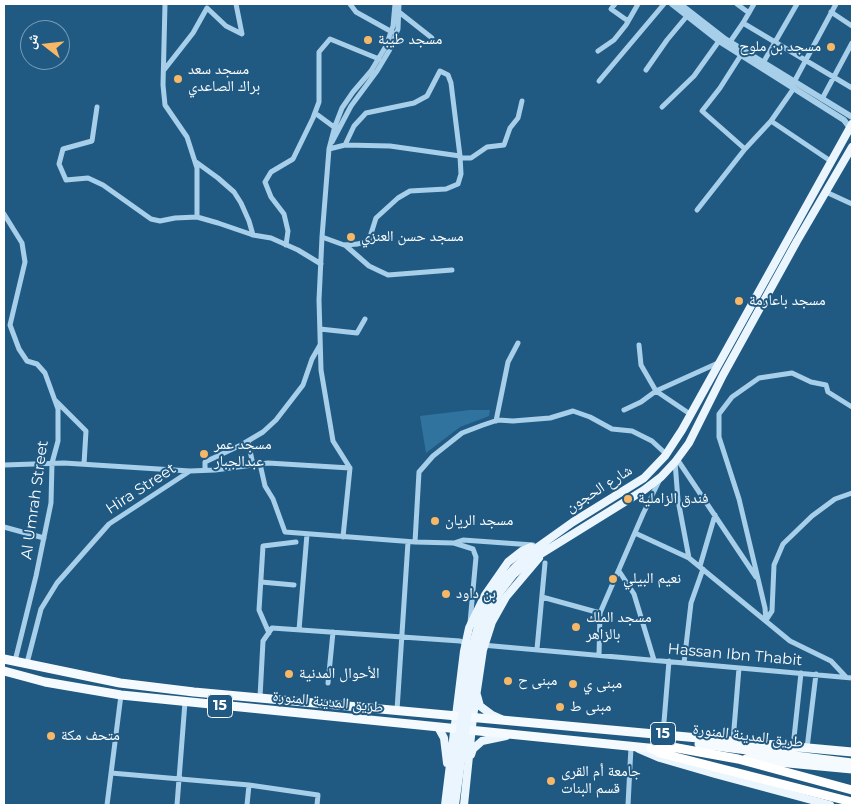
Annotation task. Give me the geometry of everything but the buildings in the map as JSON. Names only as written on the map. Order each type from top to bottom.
[{"type":"highway","name":"طريق المدينة المنورة","points":[[4,659],[120,683],[194,692],[852,752]]},
{"type":"highway","name":"طريق المدينة المنورة","points":[[4,671],[45,682],[121,696],[852,769]]},
{"type":"highway","name":"طريق المدينة المنورة","points":[[641,732],[656,739],[852,763]]},
{"type":"highway","points":[[651,748],[661,745],[738,759],[852,790]]},
{"type":"highway","points":[[651,748],[660,753],[852,802]]},
{"type":"main road","name":"شارع الحجون","points":[[450,805],[470,655],[480,615],[500,582],[553,536],[644,478],[666,454],[851,126]]},
{"type":"main road","name":"شارع الحجون","points":[[455,805],[475,660],[486,620],[500,592],[529,557],[544,552],[644,490],[661,477],[676,460],[689,443],[723,375],[797,241],[852,147]]},
{"type":"main road","points":[[445,805],[469,628],[485,595],[508,562],[522,551],[553,536]]},
{"type":"main road","points":[[464,805],[473,717],[485,645],[492,622],[506,596],[544,552]]},
{"type":"main road","points":[[477,693],[480,706],[492,715],[506,721]]},
{"type":"main road","points":[[438,727],[444,738],[449,775]]},
{"type":"main road","points":[[467,769],[473,749],[482,740],[516,734]]},
{"type":"main road","points":[[634,747],[660,758],[830,805]]},
{"type":"street","points":[[165,4],[165,105],[187,137],[197,168],[197,218]]},
{"type":"street","points":[[164,70],[193,33],[206,8],[226,26],[242,34],[236,4]]},
{"type":"street","points":[[350,4],[356,12],[392,32]]},
{"type":"street","points":[[343,537],[350,468],[333,441],[322,370],[320,329],[320,264],[329,146],[334,127],[348,100],[379,59],[392,32],[395,4]]},
{"type":"street","points":[[329,146],[338,133],[351,106],[389,51],[398,29],[399,4]]},
{"type":"street","points":[[615,4],[611,9],[628,21]]},
{"type":"street","points":[[598,50],[614,40],[638,4]]},
{"type":"street","points":[[599,81],[664,4]]},
{"type":"street","points":[[672,4],[718,41],[793,86],[851,126]]},
{"type":"street","points":[[737,4],[749,13]]},
{"type":"street","points":[[730,42],[744,23],[754,4]]},
{"type":"street","points":[[763,63],[797,4]]},
{"type":"street","points":[[697,210],[771,120],[793,86],[836,4]]},
{"type":"street","points":[[683,5],[730,42],[763,63],[793,86],[822,99],[852,117]]},
{"type":"street","points":[[399,12],[432,38]]},
{"type":"street","points":[[831,12],[852,26]]},
{"type":"street","points":[[646,70],[687,16]]},
{"type":"street","points":[[744,23],[852,88]]},
{"type":"street","points":[[286,245],[288,231],[284,214],[271,197],[265,182],[270,172],[293,159],[315,113],[319,102],[319,52],[330,39],[379,59]]},
{"type":"street","points":[[662,107],[694,76],[718,41]]},
{"type":"street","points":[[822,99],[852,43]]},
{"type":"street","points":[[741,55],[720,88],[702,111],[745,150]]},
{"type":"street","points":[[344,245],[358,244],[369,240],[376,218],[381,212],[410,191],[446,188],[458,184],[461,174],[460,157],[451,83],[448,75],[440,71],[427,96],[414,104],[366,113],[354,126],[345,145]]},
{"type":"street","points":[[329,146],[390,146],[471,158],[487,147],[504,145],[510,128],[518,118],[522,100]]},
{"type":"street","points":[[97,107],[92,141],[63,149],[59,164],[66,180],[88,178],[103,185],[152,219],[160,221],[175,218],[197,218],[253,235],[270,238],[298,250],[320,264]]},
{"type":"street","points":[[315,113],[334,127]]},
{"type":"street","points":[[771,120],[832,162]]},
{"type":"street","points":[[195,162],[234,192],[249,221],[253,235]]},
{"type":"street","points":[[826,192],[852,204]]},
{"type":"street","name":"Al Umrah Street","points":[[4,214],[22,243],[24,262],[10,325],[19,349],[27,360],[37,364],[45,373],[58,409],[58,441],[52,463],[51,503],[32,594],[15,661]]},
{"type":"street","points":[[322,237],[344,245],[369,266],[388,275],[452,270]]},
{"type":"street","points":[[320,329],[357,333],[365,319]]},
{"type":"street","points":[[496,421],[508,362],[518,343]]},
{"type":"street","points":[[205,470],[205,462],[248,441],[263,432],[276,420],[302,385],[312,359],[321,345]]},
{"type":"street","points":[[639,345],[641,365],[656,392],[690,414]]},
{"type":"street","points":[[624,410],[642,402],[656,392],[719,363]]},
{"type":"street","points":[[766,621],[765,608],[739,499],[719,437],[719,414],[732,398],[759,378],[792,373],[811,382],[826,385],[828,392],[852,407]]},
{"type":"street","points":[[54,399],[86,432],[84,464]]},
{"type":"street","points":[[414,542],[419,472],[433,456],[462,433],[496,421],[550,418],[573,411],[590,417],[612,429],[632,431],[652,441],[666,454]]},
{"type":"street","points":[[248,441],[253,465]]},
{"type":"street","points":[[676,460],[759,582]]},
{"type":"street","points":[[676,460],[679,508],[690,558]]},
{"type":"street","name":"Hira Street","points":[[27,663],[41,609],[57,583],[109,524],[190,471],[268,463],[350,468]]},
{"type":"street","points":[[4,465],[84,464],[190,471]]},
{"type":"street","points":[[260,464],[265,486],[273,499],[285,532],[408,542],[454,543],[473,549],[476,557],[469,628]]},
{"type":"street","points":[[599,655],[600,613],[661,477]]},
{"type":"street","points":[[766,621],[772,611],[774,565],[783,544],[812,516],[834,499],[852,493]]},
{"type":"street","points":[[684,662],[691,603],[715,515]]},
{"type":"street","points":[[4,527],[44,538]]},
{"type":"street","points":[[299,630],[307,534]]},
{"type":"street","points":[[635,534],[690,558],[790,641],[832,661],[849,677]]},
{"type":"street","points":[[454,543],[463,540],[535,545]]},
{"type":"street","points":[[260,698],[263,641],[268,632],[259,610],[263,546],[296,542]]},
{"type":"street","points":[[397,710],[408,542]]},
{"type":"street","points":[[537,649],[545,563]]},
{"type":"street","points":[[619,571],[634,594],[654,660]]},
{"type":"street","points":[[261,582],[294,585]]},
{"type":"street","points":[[542,597],[600,613]]},
{"type":"street","name":"Hassan Ibn Thabit","points":[[268,632],[272,628],[460,641],[485,645],[849,677]]},
{"type":"street","points":[[328,684],[333,632]]},
{"type":"street","points":[[663,734],[669,661]]},
{"type":"street","points":[[733,741],[739,668]]},
{"type":"street","points":[[793,747],[801,673]]},
{"type":"street","points":[[807,748],[816,674]]},
{"type":"street","points":[[107,805],[121,696]]},
{"type":"street","points":[[177,805],[185,702]]},
{"type":"street","points":[[628,805],[634,747]]},
{"type":"street","points":[[111,773],[249,785],[318,795],[317,805]]},
{"type":"street","points":[[247,805],[249,785]]},
{"type":"shaded area","points":[[470,410],[490,410],[489,416],[460,427],[426,453],[420,416]]},
{"type":"place","name":"مسجد طيبة","points":[[368,40]]},
{"type":"place","name":"مسجد بن ملوح","points":[[831,47]]},
{"type":"place","name":"مسجد سعد براك الصاعدي","points":[[178,79]]},
{"type":"place","name":"مسجد حسن العنزي","points":[[351,237]]},
{"type":"place","name":"مسجد باعارمة","points":[[739,301]]},
{"type":"place","name":"مسجد عمر عبدالجبار","points":[[204,454]]},
{"type":"place","name":"فندق الزاملية","points":[[628,499]]},
{"type":"place","name":"مسجد الريان","points":[[435,521]]},
{"type":"place","name":"نعيم البيلي","points":[[613,579]]},
{"type":"place","name":"بن داود","points":[[446,594]]},
{"type":"place","name":"مسجد الملك بالزاهر","points":[[576,627]]},
{"type":"place","name":"الأحوال المدنية","points":[[289,674]]},
{"type":"place","name":"مبنى ح","points":[[508,681]]},
{"type":"place","name":"مبنى ي","points":[[573,684]]},
{"type":"place","name":"مبنى ط","points":[[560,707]]},
{"type":"place","name":"متحف مكة","points":[[51,736]]},
{"type":"place","name":"جامعة أم القرى قسم البنات","points":[[551,781]]}]
